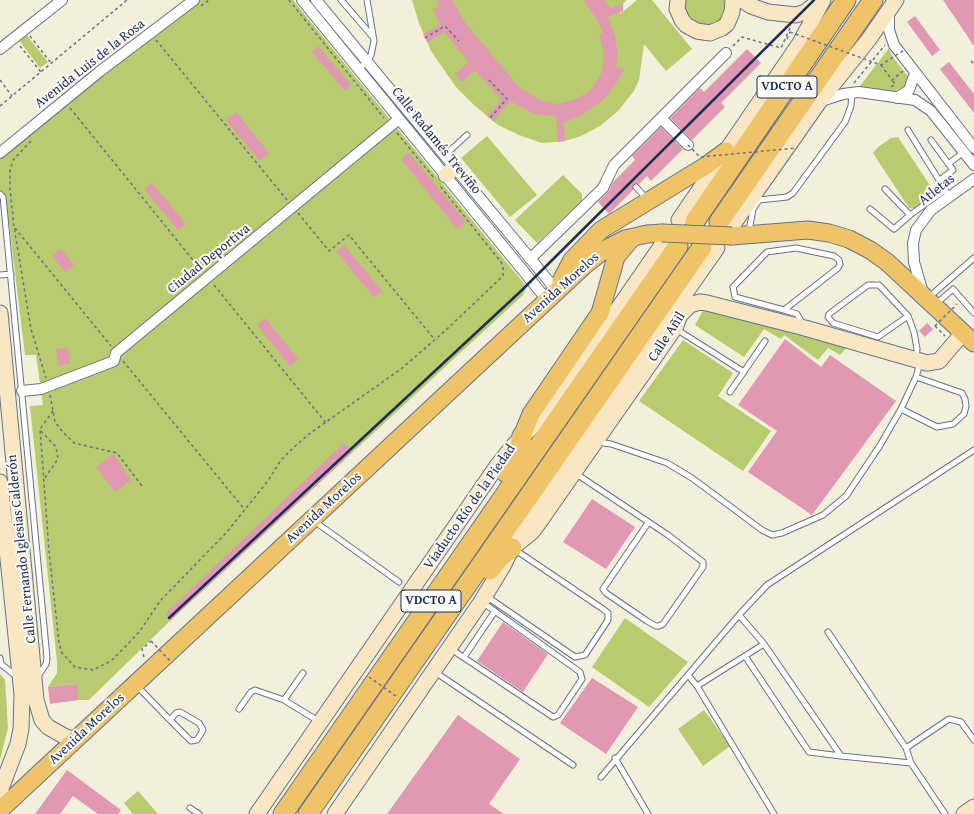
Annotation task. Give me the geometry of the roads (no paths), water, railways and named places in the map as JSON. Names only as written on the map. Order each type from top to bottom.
[{"type":"highway","name":"VDCTO A","points":[[687,220],[846,0]]},
{"type":"highway","name":"VDCTO A","points":[[733,229],[873,0]]},
{"type":"highway","name":"Viaducto Río de la Piedad","points":[[283,814],[397,650],[667,241]]},
{"type":"highway","name":"VDCTO A","points":[[308,814],[709,247]]},
{"type":"highway","points":[[397,650],[433,580],[517,455],[522,443],[522,436]]},
{"type":"highway","points":[[428,643],[445,627],[501,556],[512,548]]},
{"type":"main road","points":[[678,0],[677,9],[686,25],[697,31],[710,32],[722,28],[727,24],[732,12],[733,0]]},
{"type":"main road","points":[[742,0],[768,12],[796,15],[805,12],[822,0]]},
{"type":"main road","points":[[687,220],[726,151],[800,43],[822,0]]},
{"type":"main road","points":[[733,229],[820,102],[893,4]]},
{"type":"main road","points":[[552,295],[572,260],[585,244],[612,222],[707,165],[726,151]]},
{"type":"main road","name":"Calle Añil","points":[[512,548],[532,532],[675,328],[680,315],[686,308],[700,302],[805,328],[918,361],[933,363],[971,339],[879,255],[849,239],[829,233],[808,230],[733,229],[667,241]]},
{"type":"main road","points":[[522,436],[531,414],[600,313],[616,257],[623,247],[635,236]]},
{"type":"main road","name":"Avenida Morelos","points":[[0,810],[552,295],[604,250],[615,243],[635,236],[667,241]]},
{"type":"main road","name":"Viaducto Río de la Piedad","points":[[257,814],[497,466],[522,436],[545,414],[667,241]]},
{"type":"main road","points":[[336,814],[484,599],[522,527],[709,247]]},
{"type":"main road","name":"Calle Fernando Iglesias Calderón","points":[[0,313],[15,475],[28,686],[18,744],[0,791]]},
{"type":"main road","name":"Calle Fernando Iglesias Calderón","points":[[0,482],[1,501],[28,686],[48,727],[60,735],[76,740]]},
{"type":"main road","points":[[964,814],[974,807]]},
{"type":"street","points":[[0,49],[62,0]]},
{"type":"street","name":"Calle Radamés Treviño","points":[[302,0],[399,119],[450,171],[530,259],[552,295]]},
{"type":"street","name":"Calle Radamés Treviño","points":[[316,0],[444,156],[450,171],[552,295]]},
{"type":"street","name":"Avenida Luis de la Rosa","points":[[1,153],[99,72],[196,4]]},
{"type":"street","points":[[893,4],[888,24],[891,38],[914,81],[909,90],[897,98]]},
{"type":"street","points":[[530,259],[603,188],[614,165],[726,53]]},
{"type":"street","points":[[910,71],[974,148]]},
{"type":"street","points":[[820,102],[853,88],[897,98],[908,98],[926,106],[974,165]]},
{"type":"street","points":[[661,118],[688,145]]},
{"type":"street","name":"Ciudad Deportiva","points":[[22,391],[41,389],[114,361],[116,353],[399,119]]},
{"type":"street","name":"Atletas","points":[[928,299],[914,262],[913,243],[916,230],[947,194],[974,179]]},
{"type":"lane","points":[[340,0],[374,37]]},
{"type":"lane","points":[[358,69],[367,62],[372,53],[374,37],[367,0]]},
{"type":"lane","points":[[733,229],[753,209],[759,200],[787,197],[793,193],[845,122],[851,106],[853,88]]},
{"type":"lane","points":[[870,209],[894,230],[910,214],[947,194],[940,180],[908,130]]},
{"type":"lane","points":[[444,156],[467,135]]},
{"type":"lane","points":[[931,140],[953,170],[940,180]]},
{"type":"lane","points":[[948,164],[964,152]]},
{"type":"lane","points":[[636,187],[648,200]]},
{"type":"lane","points":[[885,189],[910,214]]},
{"type":"lane","points":[[0,194],[3,198],[11,274],[48,658],[46,664],[28,686],[1,664],[0,658]]},
{"type":"lane","points":[[784,310],[838,268],[840,264],[839,260],[834,256],[804,248],[767,252],[733,287],[735,297],[797,314],[805,328]]},
{"type":"lane","points":[[928,299],[974,258]]},
{"type":"lane","points":[[0,275],[11,274]]},
{"type":"lane","points":[[595,441],[611,444],[667,464],[692,478],[762,530],[772,535],[782,533],[824,515],[846,496],[879,447],[901,409],[916,377],[918,361],[914,332],[908,316],[883,288],[872,284],[868,285],[829,314],[828,317],[833,323],[878,337],[908,316]]},
{"type":"lane","points":[[928,299],[953,289],[974,313]]},
{"type":"lane","points":[[675,328],[744,372]]},
{"type":"lane","points":[[730,392],[765,341]]},
{"type":"lane","points":[[901,409],[936,427],[945,427],[953,424],[964,414],[966,406],[962,393],[916,377]]},
{"type":"lane","points":[[601,777],[739,615],[767,585],[974,450]]},
{"type":"lane","points":[[574,472],[700,558],[704,567],[663,624],[660,626],[656,626],[647,621],[606,593],[603,589],[648,523]]},
{"type":"lane","points":[[15,475],[30,474]]},
{"type":"lane","points":[[312,519],[399,582]]},
{"type":"lane","points":[[484,599],[575,657],[585,655],[608,620],[608,614],[604,609],[512,548]]},
{"type":"lane","points":[[450,649],[550,716],[558,715],[582,679],[582,674],[495,611],[484,599]]},
{"type":"lane","points":[[464,657],[495,611]]},
{"type":"lane","points":[[739,615],[764,644],[841,756]]},
{"type":"lane","points":[[828,632],[906,748],[911,763],[945,814]]},
{"type":"lane","points":[[698,686],[764,644]]},
{"type":"lane","points":[[745,656],[809,752],[911,763]]},
{"type":"lane","points":[[434,671],[573,765]]},
{"type":"lane","points":[[284,700],[303,673]]},
{"type":"lane","points":[[688,675],[698,686],[774,814]]},
{"type":"lane","points":[[135,684],[170,720],[191,741],[197,740],[203,730],[199,723],[180,712],[176,713],[170,720]]},
{"type":"lane","points":[[239,710],[251,692],[255,690],[284,700],[321,722]]},
{"type":"lane","points":[[906,748],[950,719],[961,722],[974,740]]},
{"type":"lane","points":[[616,758],[648,814]]},
{"type":"lane","points":[[190,808],[199,814]]},
{"type":"railway","points":[[169,618],[521,291],[814,0]]}]
